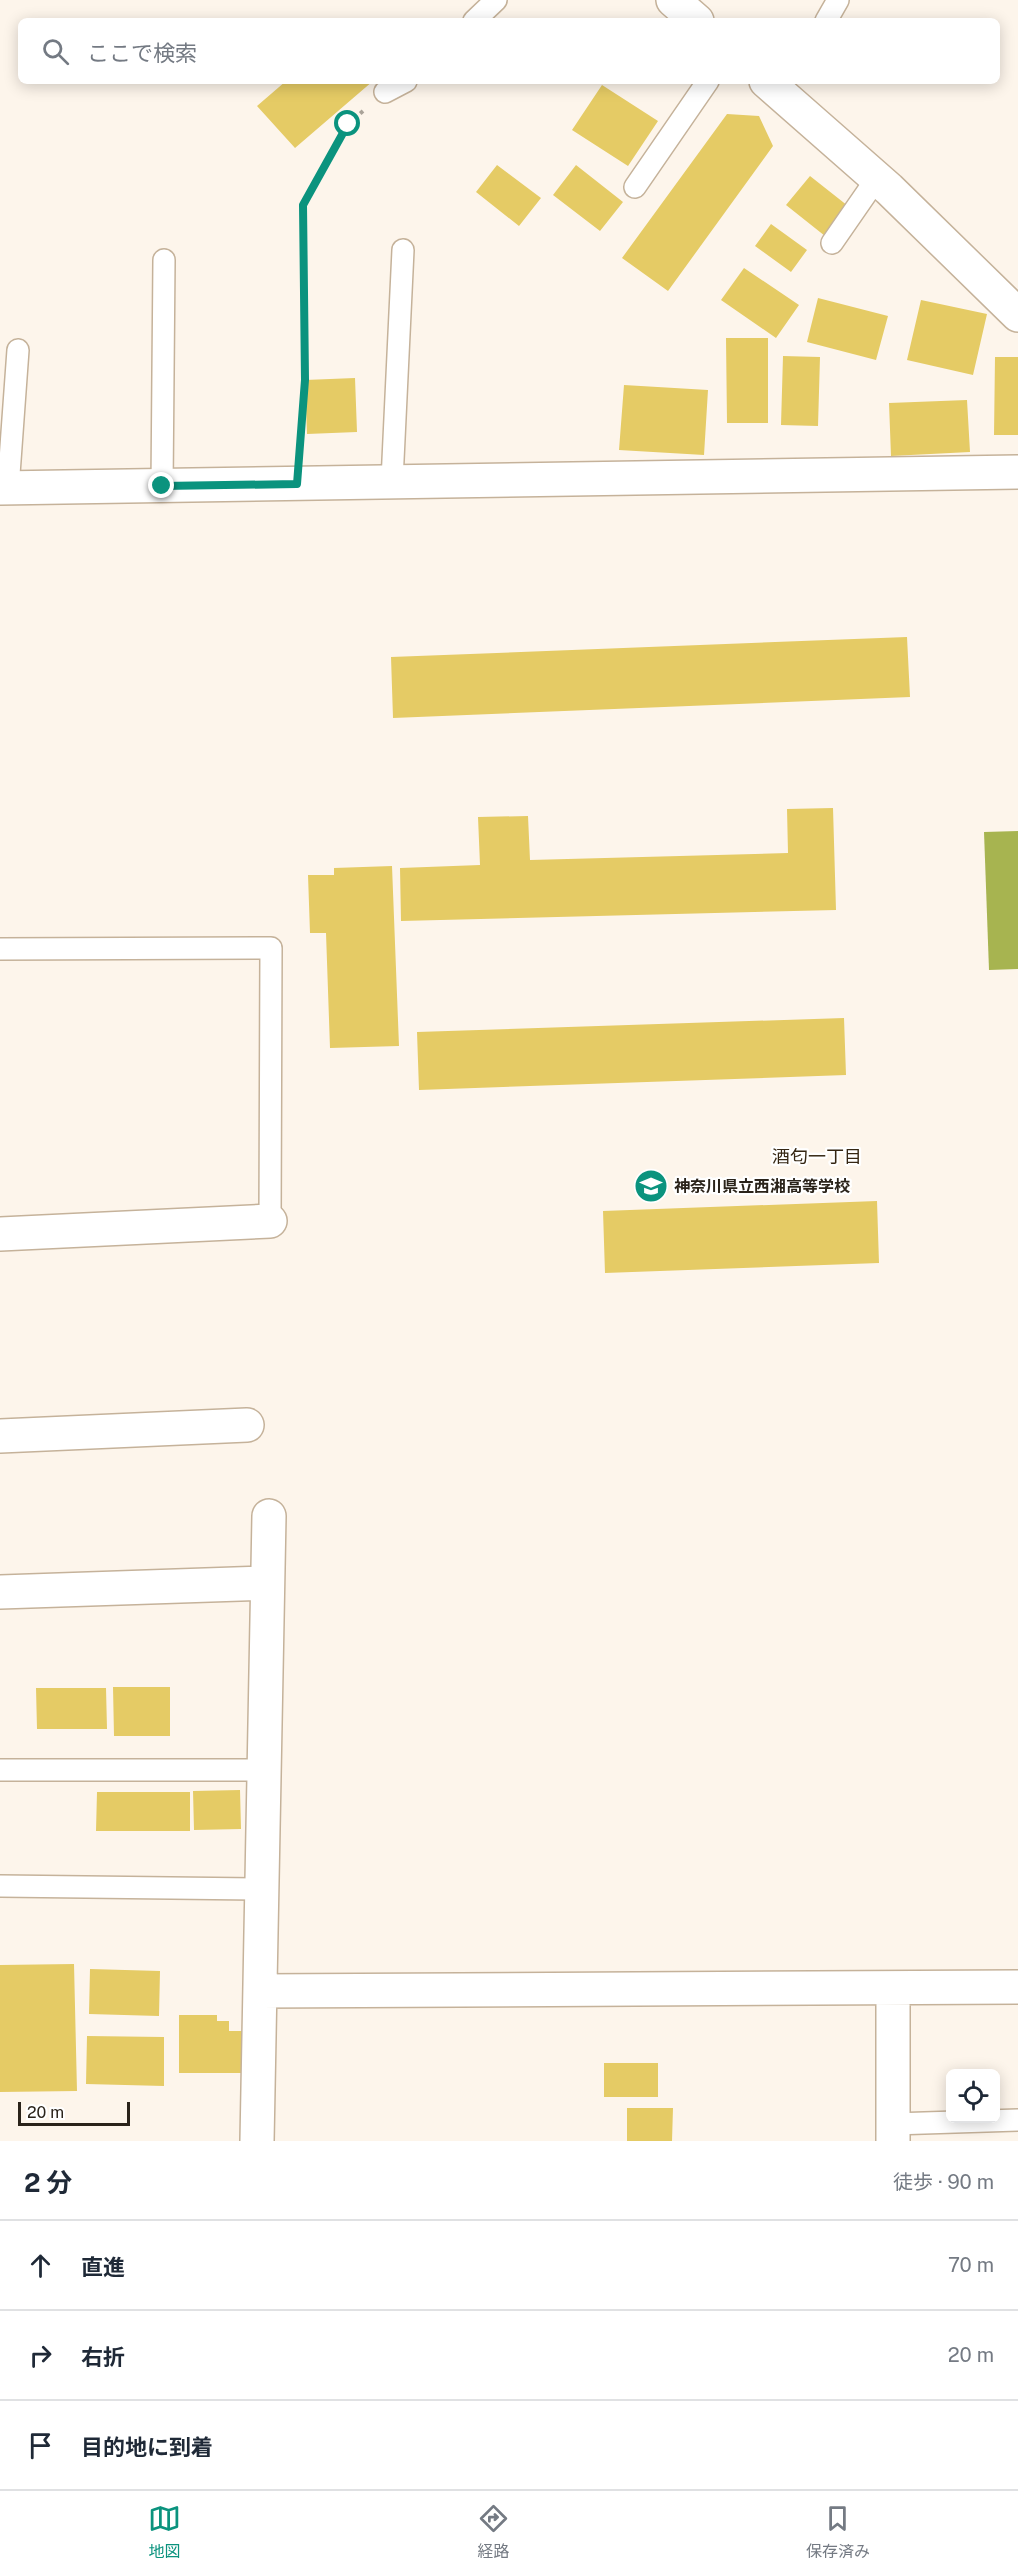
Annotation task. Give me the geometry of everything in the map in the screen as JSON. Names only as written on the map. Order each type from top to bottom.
[{"type":"street","points":[[673,0],[694,18]]},
{"type":"street","points":[[781,86],[1018,315]]},
{"type":"street","points":[[4,488],[1018,472]]},
{"type":"street","points":[[0,1234],[270,1221]]},
{"type":"street","points":[[0,1437],[247,1425]]},
{"type":"street","points":[[257,2141],[269,1516]]},
{"type":"street","points":[[0,1592],[267,1583]]},
{"type":"street","points":[[260,1991],[1018,1987]]},
{"type":"street","points":[[893,1988],[893,2133]]},
{"type":"lane","points":[[477,18],[496,0]]},
{"type":"lane","points":[[828,18],[838,0]]},
{"type":"lane","points":[[385,92],[400,84]]},
{"type":"lane","points":[[635,187],[706,84]]},
{"type":"lane","points":[[832,243],[877,178]]},
{"type":"lane","points":[[392,482],[403,250]]},
{"type":"lane","points":[[162,486],[164,260]]},
{"type":"lane","points":[[4,488],[18,350]]},
{"type":"lane","points":[[0,949],[271,948],[270,1221]]},
{"type":"lane","points":[[0,1770],[265,1770]]},
{"type":"lane","points":[[0,1886],[262,1889]]},
{"type":"lane","points":[[893,2133],[1018,2121]]},
{"type":"path","points":[[297,484],[305,380],[303,205],[348,124],[385,92]]},
{"type":"shaded area","points":[[1018,831],[1018,969],[989,970],[984,832]]},
{"type":"building","points":[[283,84],[370,84],[295,148],[257,106]]},
{"type":"building","points":[[602,85],[658,121],[628,166],[572,130]]},
{"type":"building","points":[[727,114],[759,116],[773,146],[668,291],[622,258]]},
{"type":"building","points":[[497,165],[541,198],[519,226],[476,192]]},
{"type":"building","points":[[576,165],[623,202],[600,231],[553,195]]},
{"type":"building","points":[[810,176],[848,206],[825,236],[786,205]]},
{"type":"building","points":[[771,224],[807,250],[791,272],[755,246]]},
{"type":"building","points":[[744,268],[799,305],[776,338],[721,300]]},
{"type":"building","points":[[818,298],[888,316],[876,360],[807,342]]},
{"type":"building","points":[[921,300],[987,314],[973,375],[907,360]]},
{"type":"building","points":[[726,338],[768,338],[768,423],[727,423]]},
{"type":"building","points":[[783,356],[820,357],[818,426],[781,425]]},
{"type":"building","points":[[995,357],[1018,357],[1018,435],[994,435]]},
{"type":"building","points":[[355,378],[357,432],[307,434],[305,380]]},
{"type":"building","points":[[624,385],[708,390],[704,455],[619,450]]},
{"type":"building","points":[[967,400],[970,452],[891,456],[889,403]]},
{"type":"building","points":[[907,637],[910,697],[393,718],[391,657]]},
{"type":"building","points":[[833,808],[836,910],[401,921],[400,868],[480,865],[478,817],[528,816],[530,860],[788,853],[787,809]]},
{"type":"building","points":[[392,866],[399,1046],[330,1048],[326,933],[310,933],[308,875],[334,875],[334,868]]},
{"type":"building","points":[[844,1018],[846,1075],[419,1090],[417,1032]]},
{"type":"building","points":[[877,1201],[879,1263],[605,1273],[603,1211]]},
{"type":"building","points":[[113,1687],[170,1687],[170,1736],[114,1736]]},
{"type":"building","points":[[36,1688],[106,1688],[107,1729],[37,1729]]},
{"type":"building","points":[[240,1790],[241,1829],[194,1830],[193,1791]]},
{"type":"building","points":[[97,1792],[190,1792],[190,1831],[96,1831]]},
{"type":"building","points":[[74,1964],[77,2091],[0,2092],[0,1965]]},
{"type":"building","points":[[90,1969],[160,1971],[159,2016],[89,2014]]},
{"type":"building","points":[[179,2015],[217,2015],[217,2021],[229,2021],[229,2031],[251,2031],[251,2073],[179,2073]]},
{"type":"building","points":[[87,2036],[164,2037],[164,2086],[86,2084]]},
{"type":"building","points":[[604,2063],[658,2063],[658,2097],[604,2097]]},
{"type":"building","points":[[627,2108],[673,2108],[672,2141],[627,2141]]},
{"type":"place","name":"神奈川県立西湘高等学校","points":[[651,1186]]},
{"type":"district","name":"酒匂一丁目","points":[[817,1156]]},
{"type":"route","points":[[162,486],[297,484],[305,380],[303,205],[348,124]]}]
